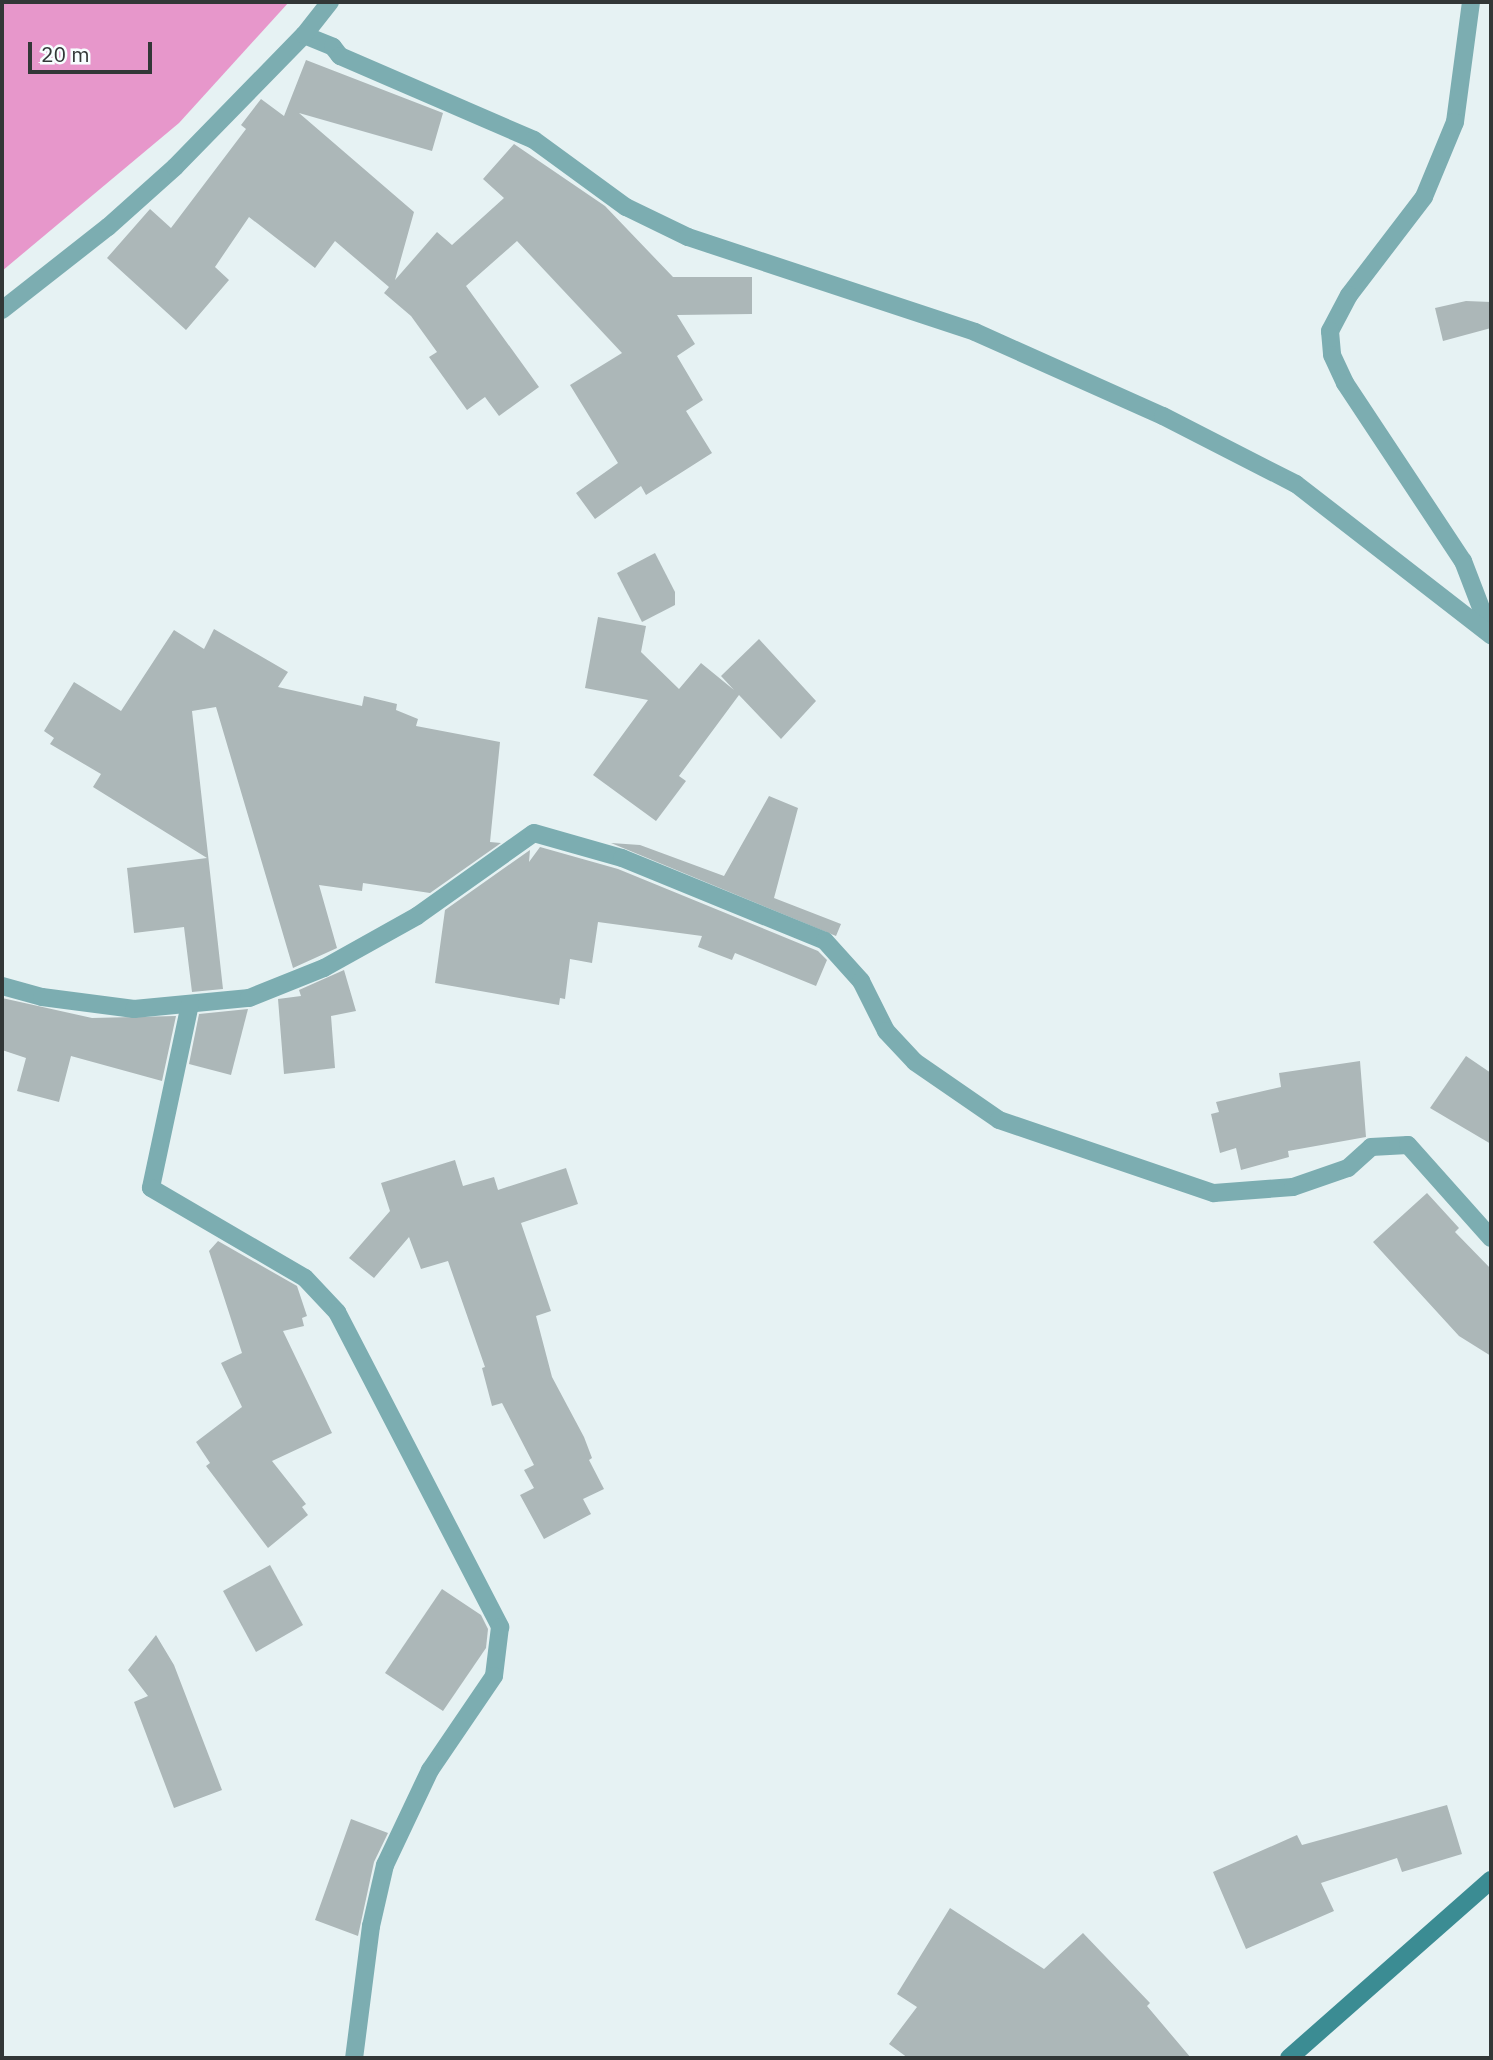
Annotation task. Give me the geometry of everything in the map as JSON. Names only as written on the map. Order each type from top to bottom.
[{"type":"main road","points":[[1289,2058],[1491,1880]]},
{"type":"street","points":[[2,310],[108,227],[175,167],[304,35],[330,2]]},
{"type":"street","points":[[1471,2],[1472,18],[1455,122],[1424,197],[1349,295],[1330,331],[1332,355],[1345,383],[1463,561],[1491,635]]},
{"type":"street","points":[[304,35],[333,47],[340,55],[534,140],[626,207],[688,237],[975,332],[1163,416],[1296,484],[1491,635]]},
{"type":"street","points":[[2,986],[42,997],[134,1009],[249,998],[324,968],[416,916],[534,833],[622,858],[825,941],[862,981],[886,1031],[915,1062],[999,1120],[1214,1193],[1293,1187],[1348,1168],[1371,1147],[1408,1145],[1491,1238]]},
{"type":"street","points":[[190,1004],[151,1188],[305,1278],[337,1312],[500,1627],[494,1676],[430,1770],[385,1865],[371,1926],[355,2058]]},
{"type":"shaded area","points":[[2,2],[289,2],[179,123],[2,271]]},
{"type":"building","points":[[306,60],[443,113],[432,151],[299,113],[414,212],[395,280],[437,232],[452,245],[504,198],[483,179],[514,144],[605,206],[673,277],[752,277],[752,314],[677,315],[695,344],[677,356],[703,400],[686,411],[712,453],[646,495],[641,486],[595,519],[576,493],[618,463],[570,385],[622,353],[517,241],[466,286],[539,387],[499,416],[485,397],[467,410],[429,357],[437,352],[411,316],[384,293],[389,287],[335,241],[315,268],[249,217],[215,267],[229,280],[186,330],[107,258],[150,209],[171,228],[246,129],[241,125],[261,99],[284,116]]},
{"type":"building","points":[[1466,301],[1491,302],[1491,328],[1443,341],[1435,308]]},
{"type":"building","points":[[655,553],[675,592],[675,605],[642,622],[617,573]]},
{"type":"building","points":[[598,617],[646,626],[641,652],[679,689],[701,663],[734,690],[721,676],[759,639],[816,701],[781,739],[739,695],[679,776],[686,781],[656,821],[593,775],[648,700],[585,688]]},
{"type":"building","points":[[214,629],[288,672],[278,687],[362,706],[364,696],[397,704],[396,710],[418,719],[416,726],[500,742],[490,842],[501,843],[430,893],[363,883],[362,891],[319,885],[337,948],[293,968],[216,707],[192,711],[223,989],[192,992],[184,927],[134,933],[127,868],[207,858],[93,787],[101,774],[50,744],[54,738],[44,731],[74,682],[121,711],[174,630],[204,649]]},
{"type":"building","points":[[769,796],[798,808],[774,898],[841,924],[836,936],[611,843],[640,845],[724,876]]},
{"type":"building","points":[[540,847],[618,869],[818,951],[827,960],[816,986],[735,953],[732,960],[698,947],[702,936],[598,922],[592,963],[570,959],[565,999],[560,998],[559,1005],[435,983],[445,910],[530,850],[529,862]]},
{"type":"building","points":[[344,970],[356,1011],[331,1016],[335,1068],[284,1074],[278,999],[301,996],[299,990]]},
{"type":"building","points":[[2,998],[92,1018],[176,1016],[162,1081],[71,1056],[59,1102],[17,1091],[26,1058],[2,1050]]},
{"type":"building","points":[[248,1009],[231,1075],[189,1064],[199,1014]]},
{"type":"building","points":[[1466,1056],[1491,1073],[1491,1144],[1430,1108]]},
{"type":"building","points":[[1360,1061],[1366,1137],[1288,1151],[1289,1157],[1241,1170],[1236,1148],[1220,1153],[1211,1114],[1219,1112],[1216,1102],[1281,1087],[1279,1073]]},
{"type":"building","points":[[455,1160],[463,1186],[494,1177],[498,1190],[566,1168],[578,1204],[521,1223],[551,1311],[536,1316],[552,1377],[584,1437],[592,1458],[589,1460],[604,1489],[583,1499],[591,1514],[544,1539],[520,1495],[534,1488],[524,1470],[534,1465],[502,1403],[492,1406],[482,1368],[485,1367],[448,1261],[421,1269],[409,1237],[374,1278],[349,1258],[390,1211],[381,1183]]},
{"type":"building","points":[[1427,1193],[1459,1228],[1455,1232],[1491,1269],[1491,1356],[1459,1336],[1373,1242]]},
{"type":"building","points":[[218,1241],[297,1286],[307,1316],[302,1318],[304,1326],[283,1331],[332,1433],[272,1461],[306,1504],[302,1507],[308,1515],[268,1548],[206,1466],[210,1463],[196,1442],[242,1407],[221,1363],[242,1353],[209,1251]]},
{"type":"building","points":[[270,1565],[303,1625],[256,1652],[223,1591]]},
{"type":"building","points":[[442,1589],[481,1615],[488,1629],[486,1648],[443,1711],[385,1673]]},
{"type":"building","points":[[156,1635],[174,1665],[222,1790],[174,1808],[134,1702],[148,1696],[128,1670]]},
{"type":"building","points":[[1447,1805],[1462,1854],[1402,1872],[1397,1858],[1321,1883],[1334,1911],[1246,1949],[1213,1872],[1297,1835],[1302,1845]]},
{"type":"building","points":[[351,1819],[388,1833],[374,1862],[358,1936],[315,1920]]},
{"type":"building","points":[[950,1908],[1044,1969],[1083,1933],[1150,2003],[1147,2006],[1191,2058],[908,2058],[889,2044],[917,2007],[897,1994]]}]
